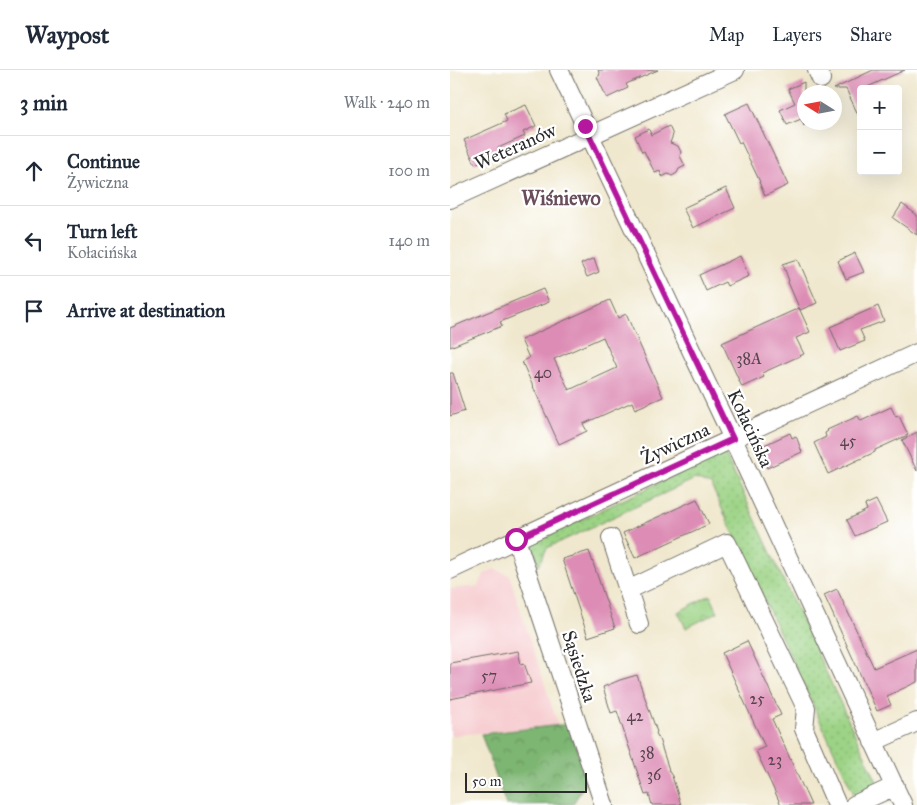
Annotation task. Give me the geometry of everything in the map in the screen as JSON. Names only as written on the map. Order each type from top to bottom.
[{"type":"street","name":"Kołacińska","points":[[559,70],[903,805]]},
{"type":"street","name":"Weteranów","points":[[450,199],[735,70]]},
{"type":"street","name":"Żywiczna","points":[[450,570],[917,353]]},
{"type":"street","points":[[612,538],[639,624]]},
{"type":"street","name":"Sąsiedzka","points":[[516,539],[604,805]]},
{"type":"street","points":[[628,590],[727,542],[806,708],[804,729],[837,805]]},
{"type":"street","points":[[874,742],[917,722]]},
{"type":"street","points":[[854,805],[895,786]]},
{"type":"shaded area","points":[[494,569],[509,575],[558,725],[450,736],[450,589],[479,586],[484,574]]},
{"type":"green space","points":[[724,452],[878,784],[854,794],[711,485],[695,479],[547,548],[539,565],[532,543]]},
{"type":"green space","points":[[710,595],[718,612],[686,628],[678,612]]},
{"type":"green space","points":[[569,724],[587,780],[573,804],[506,805],[481,734]]},
{"type":"building","points":[[598,70],[658,70],[626,84],[628,88],[607,98],[597,77],[600,75]]},
{"type":"building","points":[[873,70],[905,70],[872,85],[857,85],[857,112],[846,89],[842,89],[842,85]]},
{"type":"building","points":[[797,85],[797,121],[787,125],[780,110],[795,103],[788,89]]},
{"type":"building","points":[[749,103],[788,185],[765,196],[741,142],[739,143],[725,114]]},
{"type":"building","points":[[526,105],[536,126],[523,132],[525,136],[498,148],[500,153],[475,164],[464,140],[507,121],[504,114]]},
{"type":"building","points":[[669,126],[673,135],[670,143],[678,146],[685,166],[672,176],[668,174],[662,177],[660,171],[655,173],[635,136],[649,129],[651,135]]},
{"type":"building","points":[[726,188],[735,208],[693,228],[683,208]]},
{"type":"building","points":[[902,204],[917,215],[917,235],[893,218]]},
{"type":"building","points":[[855,253],[864,272],[846,279],[838,261]]},
{"type":"building","points":[[740,256],[749,276],[727,286],[725,282],[706,291],[699,275]]},
{"type":"building","points":[[594,258],[599,272],[587,277],[581,264]]},
{"type":"building","points":[[798,259],[817,303],[800,310],[788,282],[783,264]]},
{"type":"building","points":[[543,289],[549,302],[500,322],[502,326],[450,347],[450,328]]},
{"type":"building","points":[[610,300],[618,318],[626,314],[663,397],[635,409],[632,402],[583,424],[587,431],[559,444],[522,362],[529,358],[521,340]],"holes":[[[603,337],[617,368],[569,390],[554,359]]]},
{"type":"building","points":[[878,306],[884,321],[860,330],[865,341],[840,351],[830,327]]},
{"type":"building","points":[[799,308],[810,332],[796,338],[804,354],[762,373],[764,377],[742,387],[722,343]]},
{"type":"building","points":[[450,373],[453,373],[465,411],[450,416]]},
{"type":"building","points":[[891,407],[896,417],[899,416],[908,435],[828,474],[814,443],[826,437],[825,433],[827,430],[858,416],[861,421]]},
{"type":"building","points":[[917,432],[917,471],[902,440]]},
{"type":"building","points":[[790,433],[792,438],[796,436],[802,452],[767,468],[758,448]]},
{"type":"building","points":[[697,499],[709,524],[635,558],[623,533]]},
{"type":"building","points":[[876,500],[887,522],[855,536],[847,520],[867,510],[865,505]]},
{"type":"building","points":[[589,551],[615,628],[588,637],[562,559]]},
{"type":"building","points":[[837,589],[874,668],[917,649],[917,682],[887,696],[891,705],[877,711],[824,595]]},
{"type":"building","points":[[747,641],[781,715],[772,719],[811,805],[781,805],[756,751],[765,747],[722,653]]},
{"type":"building","points":[[518,651],[521,664],[524,663],[531,683],[450,699],[450,663]]},
{"type":"building","points":[[637,675],[681,805],[652,805],[649,794],[645,795],[617,711],[611,713],[603,687]]},
{"type":"district","name":"Wiśniewo","points":[[561,198]]},
{"type":"route","points":[[516,539],[733,439],[585,126]]}]
